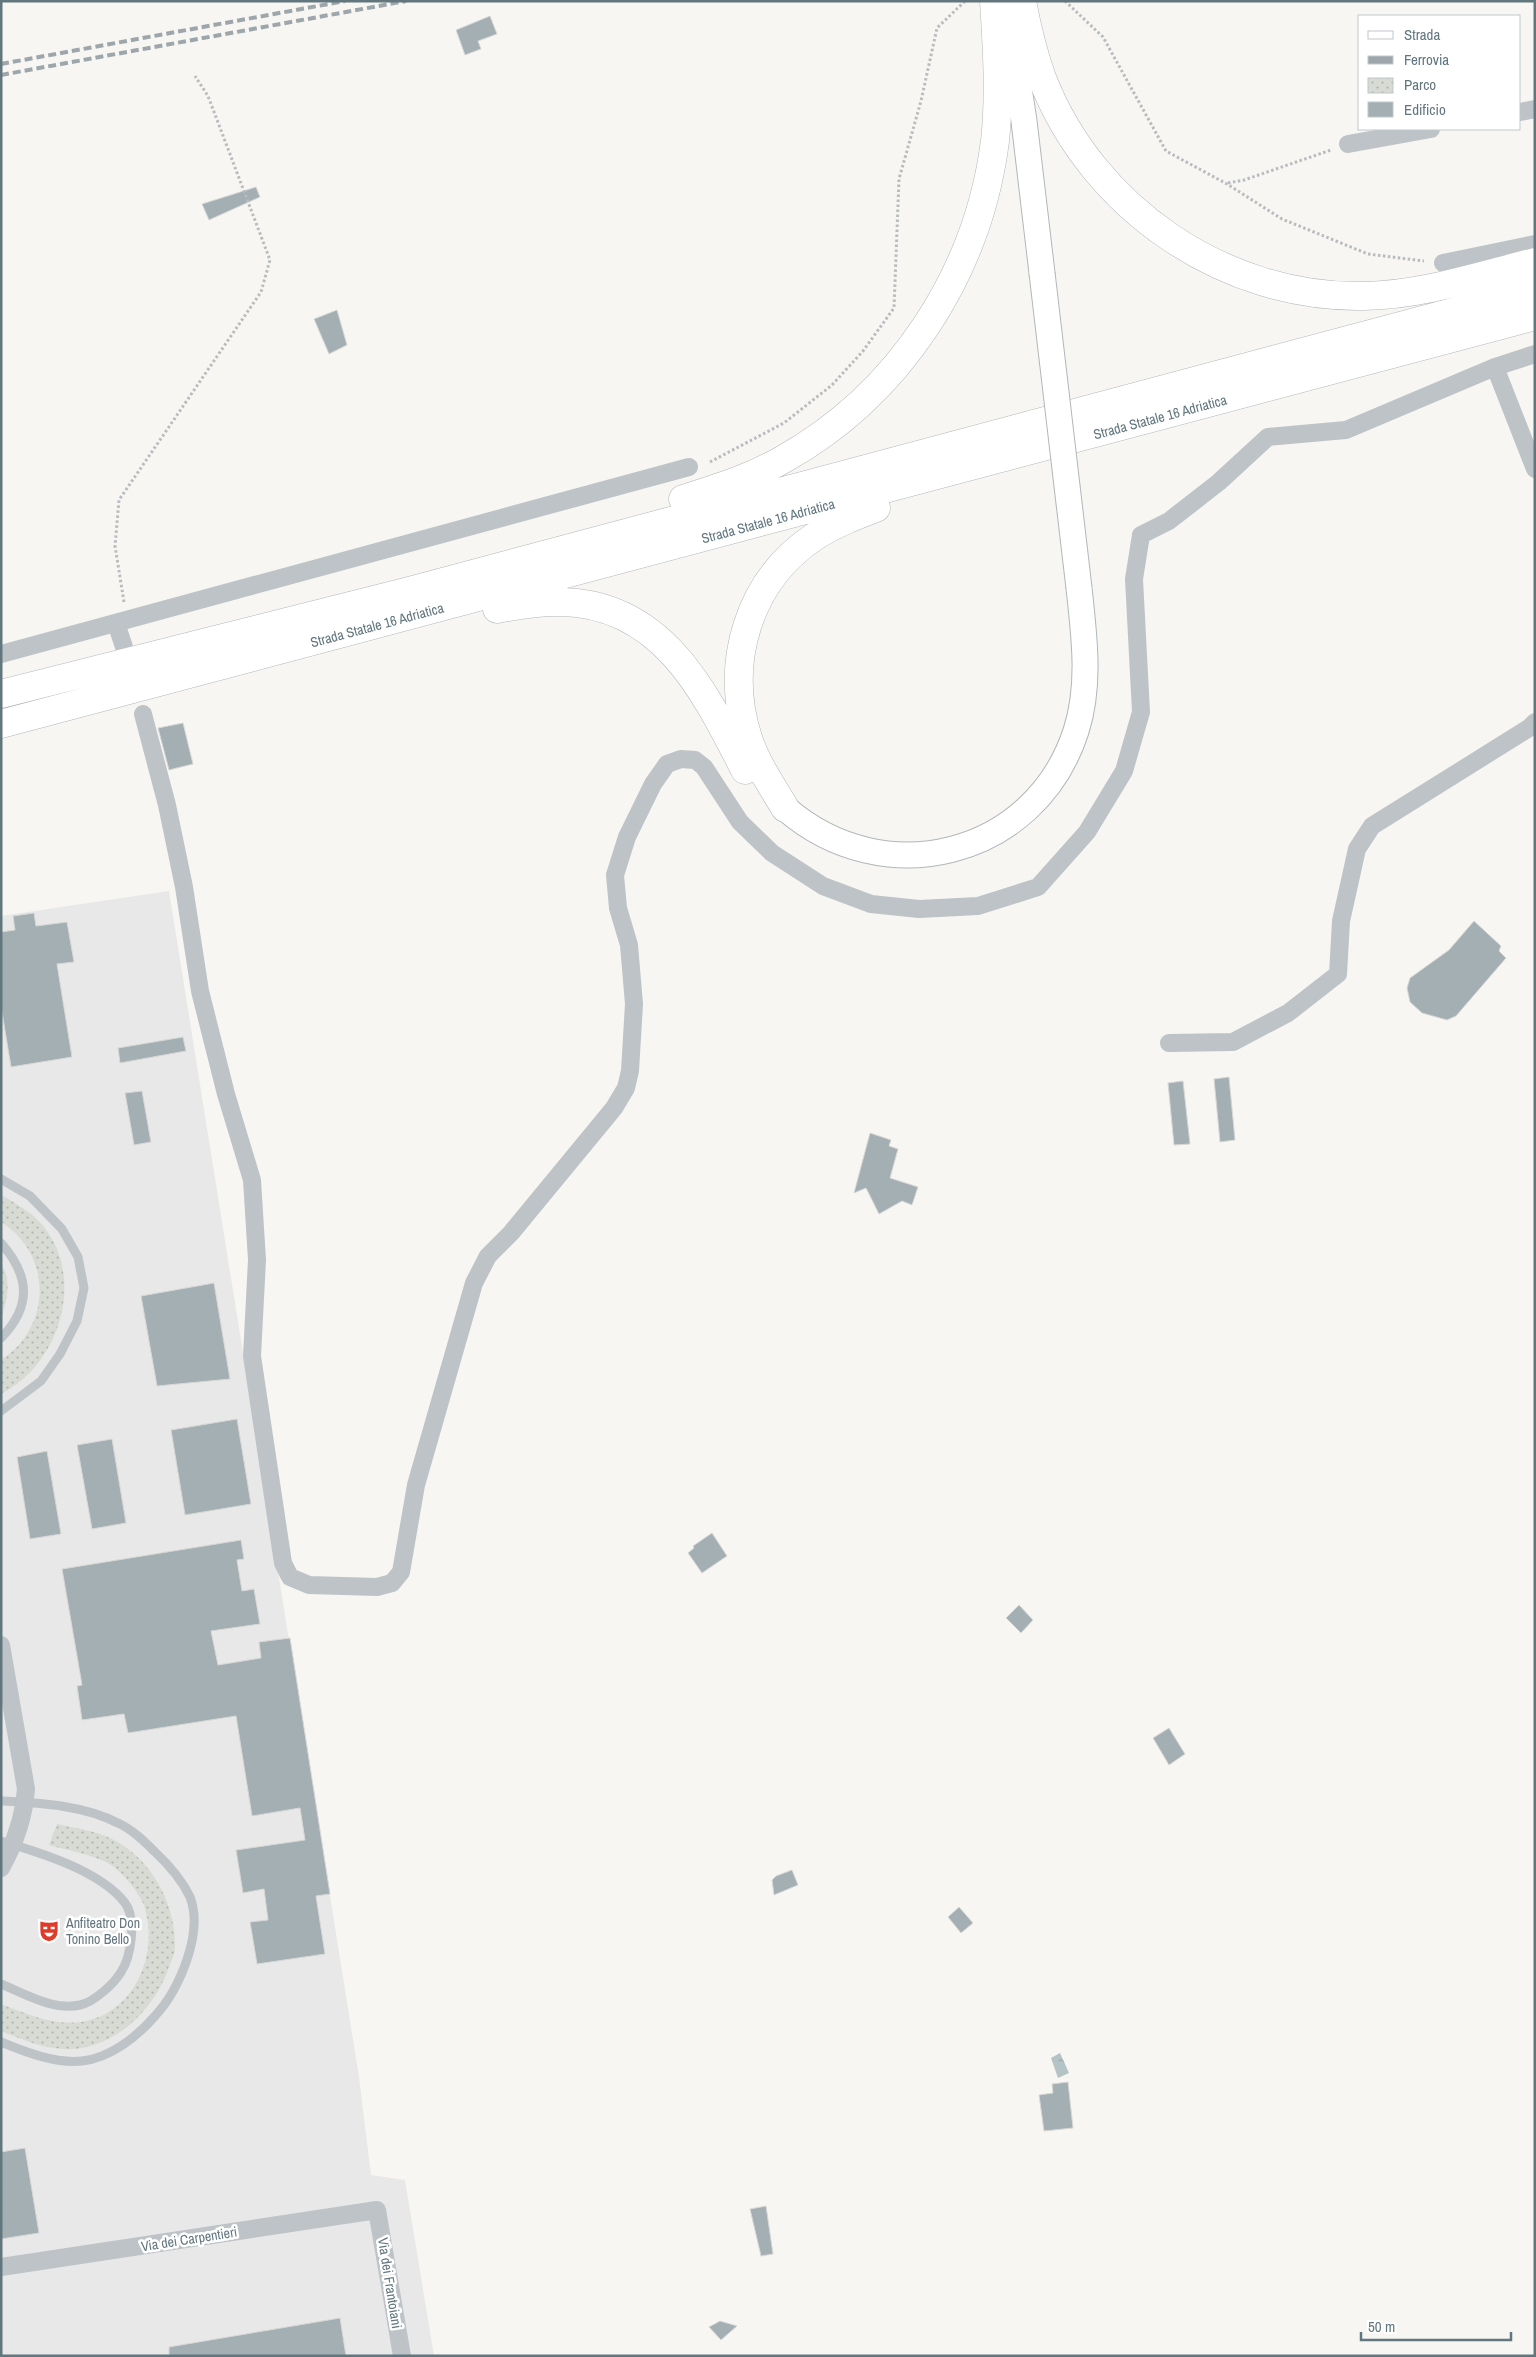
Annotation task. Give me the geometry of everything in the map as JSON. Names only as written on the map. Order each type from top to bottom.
[{"type":"highway","points":[[994,1],[1014,22],[1033,50],[1050,95],[1071,136],[1086,159],[1108,185],[1137,214],[1174,240],[1207,259],[1238,273],[1286,288],[1326,294],[1361,296],[1386,295],[1442,286],[1535,262]]},
{"type":"highway","points":[[409,591],[741,480],[805,446],[860,404],[898,364],[926,326],[955,277],[975,230],[986,189],[996,131],[998,90],[1014,22]]},
{"type":"highway","name":"Strada Statale 16 Adriatica","points":[[1,694],[409,591],[1535,290]]},
{"type":"highway","name":"Strada Statale 16 Adriatica","points":[[1,724],[1535,316]]},
{"type":"highway","points":[[785,808],[752,748],[742,715],[738,688],[738,662],[744,632],[755,604],[769,581],[801,547],[831,527],[855,516],[1044,448]]},
{"type":"highway","points":[[330,638],[525,604],[579,603],[609,611],[637,623],[672,652],[706,698],[746,771],[761,788],[785,808]]},
{"type":"main road","points":[[785,808],[808,826],[833,840],[870,853],[899,856],[935,854],[971,844],[1004,826],[1033,803],[1055,777],[1068,753],[1080,721],[1086,667],[1079,588],[1014,22],[1006,1]]},
{"type":"street","points":[[1521,112],[1535,109]]},
{"type":"street","points":[[1348,144],[1425,130]]},
{"type":"street","points":[[1443,263],[1535,244]]},
{"type":"street","points":[[143,714],[167,805],[184,887],[200,991],[226,1094],[252,1180],[258,1260],[252,1356],[283,1564],[290,1577],[309,1585],[377,1588],[392,1583],[401,1572],[416,1485],[474,1283],[488,1256],[511,1233],[614,1108],[626,1088],[630,1071],[634,1004],[629,945],[618,908],[615,875],[627,837],[653,784],[667,764],[681,758],[695,760],[704,767],[740,822],[772,853],[823,886],[871,904],[919,909],[978,906],[1038,887],[1087,832],[1124,771],[1141,712],[1134,580],[1141,535],[1169,521],[1219,482],[1268,437],[1346,430],[1495,367],[1535,354]]},
{"type":"street","points":[[1495,367],[1535,469]]},
{"type":"street","points":[[1,654],[689,468]]},
{"type":"street","points":[[121,622],[124,647]]},
{"type":"street","points":[[1169,1043],[1233,1042],[1288,1013],[1338,974],[1341,921],[1357,848],[1372,826],[1530,728],[1535,722]]},
{"type":"street","points":[[1,1645],[26,1789],[25,1802],[7,1843],[1,1868]]},
{"type":"street","name":"Via dei Carpentieri","points":[[1,2267],[378,2210]]},
{"type":"street","name":"Via dei Frantoiani","points":[[378,2210],[402,2356]]},
{"type":"lane","points":[[1,1180],[30,1196],[62,1229],[78,1257],[84,1288],[77,1321],[60,1354],[41,1381],[1,1412]]},
{"type":"lane","points":[[1,1243],[15,1259],[23,1282],[24,1302],[10,1329],[1,1338]]},
{"type":"lane","points":[[1,1801],[73,1808],[120,1824],[147,1844],[173,1869],[190,1898],[194,1929],[187,1961],[168,2002],[141,2032],[107,2054],[82,2061],[52,2058],[23,2051],[1,2042]]},
{"type":"lane","points":[[1,1984],[30,1997],[63,2007],[82,2005],[102,1992],[121,1972],[131,1948],[131,1923],[126,1904],[104,1883],[73,1867],[7,1843]]},
{"type":"path","points":[[710,462],[784,423],[832,385],[863,351],[894,308],[899,179],[921,101],[937,28],[952,11],[965,1]]},
{"type":"path","points":[[1065,1],[1103,38],[1166,151],[1227,184],[1282,219],[1368,254],[1443,263]]},
{"type":"path","points":[[121,622],[115,546],[119,500],[260,292],[270,260],[208,96],[195,76]]},
{"type":"path","points":[[1227,184],[1244,180],[1348,144]]},
{"type":"shaded area","points":[[169,891],[359,2077],[371,2175],[405,2180],[434,2356],[1,2356],[1,916]]},
{"type":"green space","points":[[1,1195],[30,1213],[44,1227],[57,1248],[63,1271],[64,1295],[60,1320],[51,1342],[38,1363],[21,1381],[1,1394],[1,1360],[18,1346],[30,1329],[37,1311],[40,1291],[37,1271],[30,1253],[18,1236],[1,1222]]},
{"type":"green space","points":[[1,1264],[6,1277],[7,1297],[1,1318]]},
{"type":"green space","points":[[57,1824],[106,1836],[139,1858],[150,1871],[166,1899],[174,1932],[175,1948],[173,1956],[162,1984],[145,2009],[124,2030],[111,2038],[97,2044],[72,2049],[40,2045],[1,2031],[1,2004],[57,2022],[81,2022],[108,2013],[131,1992],[139,1978],[145,1964],[149,1933],[143,1903],[134,1888],[114,1867],[83,1854],[49,1845]]},
{"type":"water","points":[[1060,2053],[1069,2073],[1058,2078],[1051,2058]]},
{"type":"building","points":[[490,16],[497,34],[478,41],[481,49],[465,55],[456,30]]},
{"type":"building","points":[[256,187],[260,197],[209,220],[202,204]]},
{"type":"building","points":[[337,310],[347,345],[329,354],[314,319]]},
{"type":"building","points":[[183,723],[193,764],[169,770],[158,728]]},
{"type":"building","points":[[34,913],[36,926],[67,922],[74,962],[57,964],[72,1057],[11,1067],[1,1006],[1,932],[15,930],[13,916]]},
{"type":"building","points":[[1474,921],[1501,946],[1499,951],[1506,958],[1456,1016],[1447,1020],[1422,1013],[1410,1002],[1407,988],[1410,978],[1449,950]]},
{"type":"building","points":[[183,1037],[186,1051],[120,1063],[118,1048]]},
{"type":"building","points":[[1229,1077],[1235,1140],[1220,1142],[1214,1079]]},
{"type":"building","points":[[1183,1081],[1190,1144],[1174,1145],[1168,1083]]},
{"type":"building","points":[[142,1091],[151,1142],[134,1145],[125,1093]]},
{"type":"building","points":[[870,1133],[891,1140],[889,1146],[898,1149],[890,1178],[918,1187],[912,1205],[902,1201],[879,1214],[866,1188],[854,1193]]},
{"type":"building","points":[[214,1283],[230,1379],[157,1386],[141,1296]]},
{"type":"building","points":[[237,1419],[251,1504],[185,1515],[171,1430]]},
{"type":"building","points":[[112,1439],[126,1523],[92,1529],[77,1445]]},
{"type":"building","points":[[47,1451],[61,1534],[30,1539],[17,1457]]},
{"type":"building","points":[[712,1533],[727,1556],[702,1573],[688,1553],[694,1548],[693,1546]]},
{"type":"building","points":[[241,1540],[244,1559],[237,1560],[242,1591],[254,1589],[260,1624],[211,1631],[218,1665],[261,1658],[259,1642],[290,1638],[330,1894],[316,1896],[325,1954],[257,1964],[250,1922],[268,1920],[264,1889],[243,1893],[236,1850],[305,1840],[300,1808],[252,1816],[236,1716],[128,1733],[124,1714],[82,1720],[77,1686],[82,1685],[62,1569]]},
{"type":"building","points":[[1019,1605],[1033,1620],[1021,1633],[1006,1618]]},
{"type":"building","points":[[1169,1728],[1185,1754],[1169,1765],[1153,1738]]},
{"type":"building","points":[[792,1870],[798,1885],[774,1895],[772,1880],[776,1876]]},
{"type":"building","points":[[959,1907],[973,1923],[961,1933],[948,1917]]},
{"type":"building","points":[[1068,2082],[1073,2128],[1044,2131],[1039,2095],[1053,2093],[1052,2084]]},
{"type":"building","points":[[25,2148],[39,2233],[1,2239],[1,2152]]},
{"type":"building","points":[[766,2206],[773,2254],[761,2256],[750,2209]]},
{"type":"building","points":[[340,2318],[346,2356],[169,2356],[169,2347]]},
{"type":"building","points":[[720,2321],[737,2326],[721,2340],[709,2327]]},
{"type":"railway","points":[[1,64],[345,1]]},
{"type":"railway","points":[[1,75],[406,1]]},
{"type":"place","name":"Anfiteatro Don Tonino Bello","points":[[49,1931]]}]
